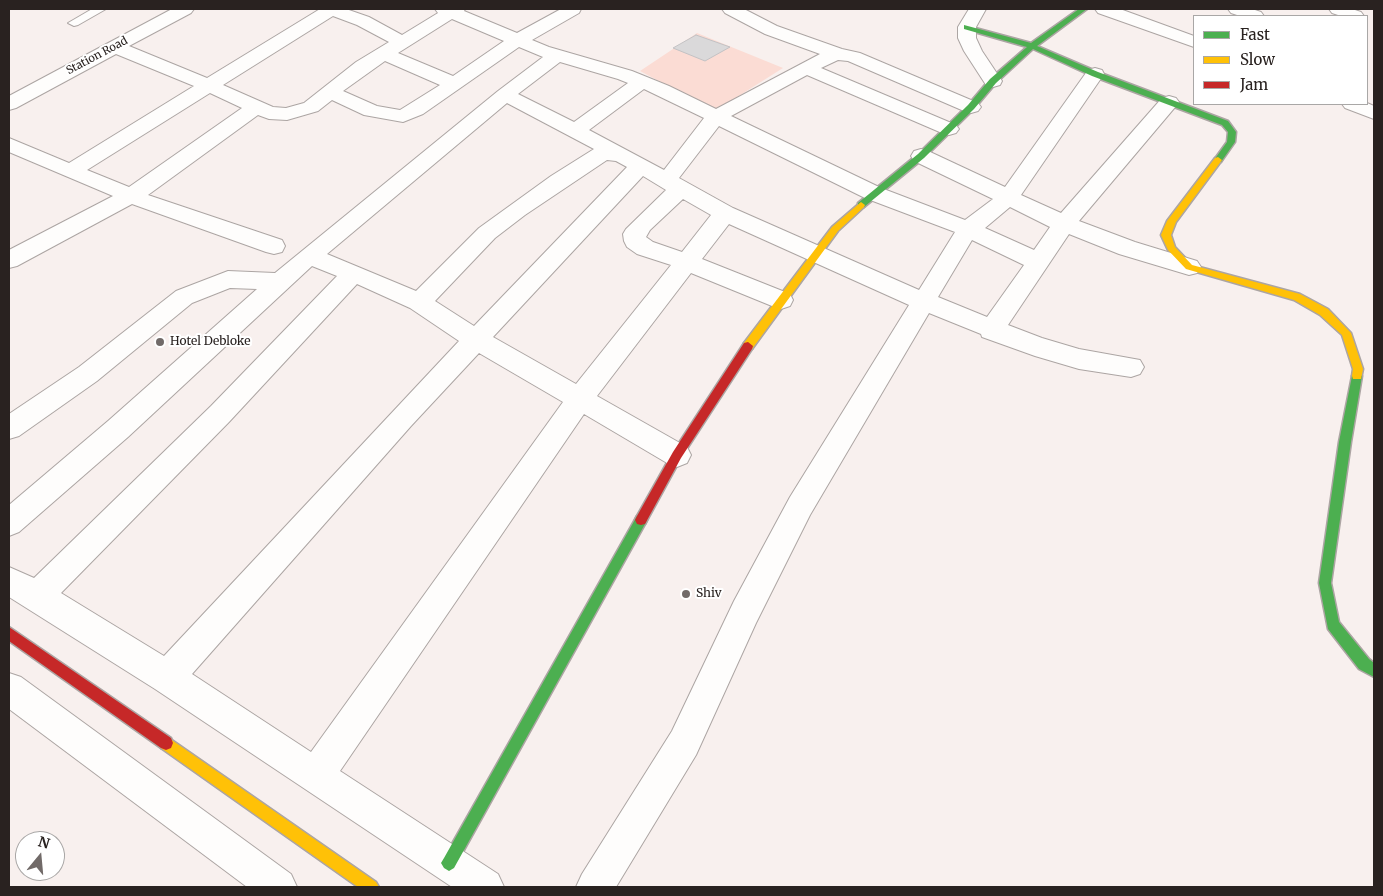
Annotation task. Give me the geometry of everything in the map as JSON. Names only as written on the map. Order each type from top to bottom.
[{"type":"street","name":"Station Road","points":[[9,104],[186,9]]},
{"type":"street","points":[[71,172],[331,9],[363,21],[402,42]]},
{"type":"street","points":[[330,92],[371,111],[403,116],[416,110],[518,40],[573,9]]},
{"type":"street","points":[[731,9],[771,30],[838,54],[853,57],[971,107]]},
{"type":"street","points":[[977,9],[967,27],[967,38],[973,51],[993,80]]},
{"type":"street","points":[[449,863],[677,455],[731,369],[815,254],[835,229],[873,192],[921,156],[949,129],[971,107],[993,80],[1032,46],[1083,9]]},
{"type":"street","points":[[1104,9],[1193,42]]},
{"type":"street","points":[[1236,9],[1253,15]]},
{"type":"street","points":[[1338,9],[1352,15]]},
{"type":"street","points":[[115,47],[208,85],[269,113],[287,114],[311,107],[364,66],[451,10],[557,55],[642,82],[873,192],[968,230],[1038,262]]},
{"type":"street","points":[[967,27],[1032,46],[1095,74],[1225,123],[1232,132],[1232,142],[1172,221],[1166,235],[1171,248],[1189,267]]},
{"type":"street","points":[[383,53],[455,84]]},
{"type":"street","points":[[781,300],[687,262],[645,248],[635,241],[634,234],[674,184],[715,117],[827,56],[838,54]]},
{"type":"street","points":[[9,522],[118,429],[309,256],[505,95],[557,55]]},
{"type":"street","points":[[806,68],[949,129]]},
{"type":"street","points":[[595,887],[684,743],[745,612],[800,506],[905,332],[968,230],[1008,198],[1095,74]]},
{"type":"street","points":[[575,131],[642,82]]},
{"type":"street","points":[[505,95],[631,160],[725,213],[925,302],[1035,346],[1079,359],[1131,367]]},
{"type":"street","points":[[991,330],[1064,224],[1169,102]]},
{"type":"street","points":[[1354,105],[1374,113]]},
{"type":"street","points":[[9,260],[133,195],[256,107]]},
{"type":"street","points":[[9,144],[71,172],[133,195],[149,203],[274,246]]},
{"type":"street","points":[[419,302],[487,233],[559,181],[604,153],[631,160]]},
{"type":"street","points":[[921,156],[1064,224],[1127,248],[1297,297],[1324,312],[1346,333],[1358,369],[1345,442],[1325,583],[1333,625],[1364,664],[1374,670]]},
{"type":"street","points":[[167,677],[395,425],[478,340],[631,160]]},
{"type":"street","points":[[316,775],[580,399],[725,213]]},
{"type":"street","points":[[309,256],[354,273],[419,302],[478,340],[677,455]]},
{"type":"street","points":[[354,273],[220,414],[23,588],[167,677],[484,887]]},
{"type":"street","points":[[9,428],[88,374],[184,296],[228,279],[280,282]]},
{"type":"street","points":[[9,633],[371,887]]},
{"type":"street","points":[[9,688],[278,887]]},
{"type":"lane","points":[[74,23],[100,9]]},
{"type":"shaded area","points":[[697,33],[783,68],[715,111],[640,71]]},
{"type":"building","points":[[696,35],[730,47],[705,61],[673,48]]},
{"type":"traffic: fast","points":[[861,205],[921,156],[971,107],[993,81],[1032,46],[1083,9]]},
{"type":"traffic: fast","points":[[967,27],[1032,46],[1095,74],[1225,123],[1232,132],[1231,142],[1218,160]]},
{"type":"traffic: fast","points":[[1357,376],[1345,442],[1325,583],[1333,625],[1364,664],[1374,670]]},
{"type":"traffic: fast","points":[[449,863],[641,520]]},
{"type":"traffic: slow","points":[[1218,160],[1172,221],[1166,235],[1171,248],[1189,267],[1297,297],[1324,312],[1346,333],[1358,369],[1357,376]]},
{"type":"traffic: slow","points":[[748,346],[835,229],[861,205]]},
{"type":"traffic: slow","points":[[166,743],[371,887]]},
{"type":"traffic: jam","points":[[641,520],[677,455],[748,346]]},
{"type":"traffic: jam","points":[[9,633],[166,743]]},
{"type":"place","name":"Hotel Debloke","points":[[160,342]]},
{"type":"place","name":"Shiv","points":[[686,594]]}]
